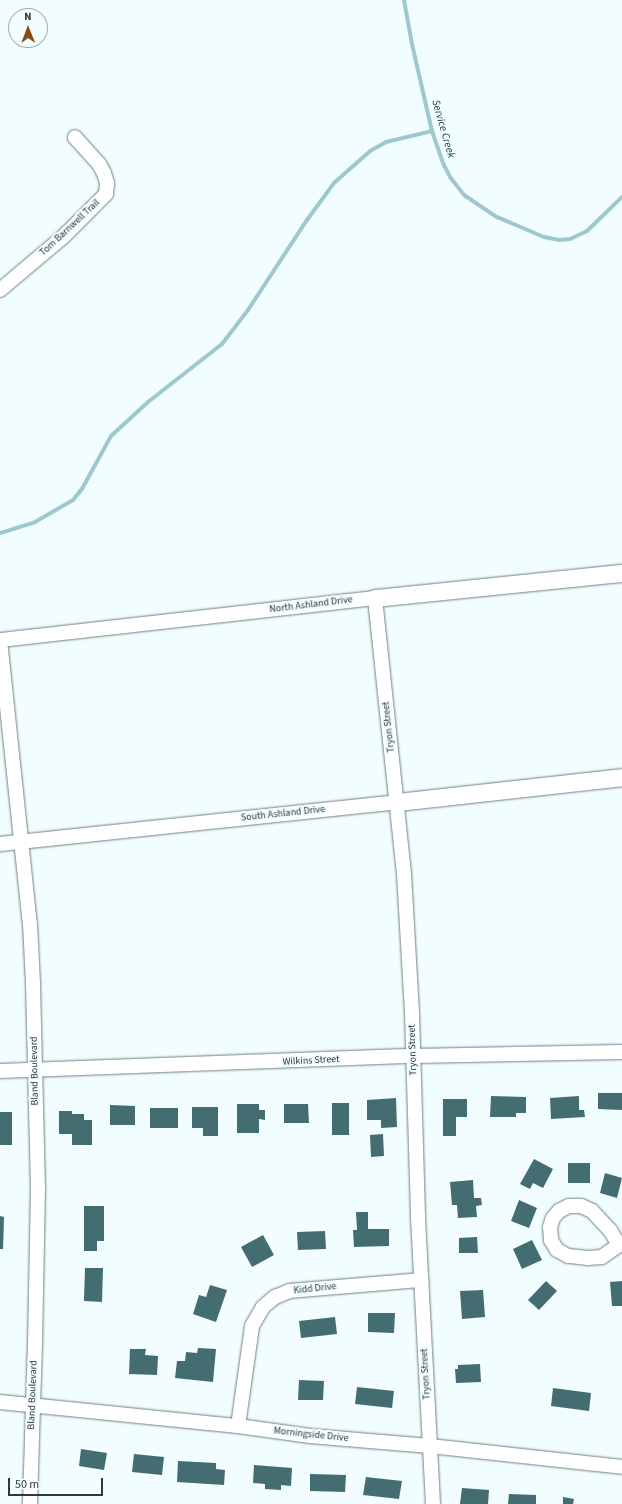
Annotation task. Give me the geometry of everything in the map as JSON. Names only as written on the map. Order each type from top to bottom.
[{"type":"street","name":"Tom Barnwell Trail","points":[[0,290],[63,237],[106,194],[107,183],[104,173],[99,164],[75,136]]},
{"type":"street","name":"North Ashland Drive","points":[[0,640],[375,598],[622,573]]},
{"type":"street","name":"Tryon Street","points":[[375,598],[404,874],[413,1056],[418,1218],[433,1504]]},
{"type":"street","name":"Bland Boulevard","points":[[0,640],[30,924],[33,984],[38,1188],[30,1504]]},
{"type":"street","name":"South Ashland Drive","points":[[0,844],[622,777]]},
{"type":"street","name":"Wilkins Street","points":[[0,1071],[413,1056],[622,1052]]},
{"type":"street","points":[[569,1206],[581,1206],[592,1211],[600,1218],[621,1245],[602,1257],[588,1258],[568,1256],[558,1250],[551,1240],[550,1227],[553,1218],[559,1212],[569,1206]]},
{"type":"street","name":"Kidd Drive","points":[[238,1426],[252,1326],[263,1307],[274,1297],[290,1291],[422,1280]]},
{"type":"street","name":"Morningside Drive","points":[[0,1402],[238,1426],[310,1436],[430,1446],[622,1467]]},
{"type":"building","points":[[598,1093],[622,1093],[622,1110],[598,1109]]},
{"type":"building","points":[[491,1096],[526,1097],[526,1113],[516,1113],[516,1117],[490,1117]]},
{"type":"building","points":[[579,1096],[579,1110],[584,1110],[585,1117],[551,1119],[550,1098]]},
{"type":"building","points":[[396,1098],[397,1127],[381,1128],[381,1120],[367,1120],[367,1100]]},
{"type":"building","points":[[443,1099],[467,1099],[467,1117],[456,1117],[456,1136],[443,1136]]},
{"type":"building","points":[[332,1103],[349,1103],[349,1135],[332,1135]]},
{"type":"building","points":[[237,1104],[259,1104],[259,1110],[265,1110],[265,1120],[259,1119],[259,1133],[237,1133]]},
{"type":"building","points":[[284,1104],[308,1104],[309,1123],[284,1123]]},
{"type":"building","points":[[110,1105],[135,1106],[135,1125],[110,1125]]},
{"type":"building","points":[[192,1107],[218,1107],[218,1136],[203,1136],[203,1128],[192,1128]]},
{"type":"building","points":[[150,1108],[178,1108],[178,1128],[150,1128]]},
{"type":"building","points":[[59,1111],[72,1111],[72,1114],[84,1114],[84,1120],[92,1120],[92,1145],[72,1145],[72,1134],[59,1134]]},
{"type":"building","points":[[0,1112],[12,1112],[12,1145],[0,1145]]},
{"type":"building","points":[[383,1134],[384,1156],[371,1157],[370,1135]]},
{"type":"building","points":[[534,1159],[553,1169],[543,1188],[533,1183],[530,1189],[520,1184]]},
{"type":"building","points":[[568,1163],[590,1163],[590,1183],[568,1183]]},
{"type":"building","points":[[605,1173],[622,1178],[617,1198],[600,1193]]},
{"type":"building","points":[[473,1180],[474,1198],[481,1198],[482,1205],[476,1206],[477,1217],[458,1218],[457,1205],[452,1205],[450,1182]]},
{"type":"building","points":[[519,1200],[537,1208],[529,1228],[511,1221]]},
{"type":"building","points":[[84,1206],[104,1206],[104,1241],[97,1241],[97,1251],[84,1251]]},
{"type":"building","points":[[356,1212],[368,1212],[368,1229],[389,1229],[389,1246],[354,1247],[353,1230],[357,1230]]},
{"type":"building","points":[[0,1216],[4,1217],[3,1249],[0,1249]]},
{"type":"building","points":[[325,1231],[326,1249],[298,1250],[297,1232]]},
{"type":"building","points":[[263,1235],[274,1255],[252,1267],[241,1247]]},
{"type":"building","points":[[477,1237],[478,1253],[459,1253],[459,1238]]},
{"type":"building","points":[[532,1240],[542,1260],[522,1269],[513,1249]]},
{"type":"building","points":[[85,1268],[103,1268],[102,1302],[84,1301]]},
{"type":"building","points":[[546,1281],[557,1291],[539,1310],[528,1300]]},
{"type":"building","points":[[622,1281],[622,1306],[612,1306],[610,1282]]},
{"type":"building","points":[[210,1285],[227,1290],[216,1322],[193,1314],[199,1295],[206,1297]]},
{"type":"building","points":[[483,1290],[485,1317],[462,1319],[460,1291]]},
{"type":"building","points":[[368,1313],[395,1313],[394,1333],[368,1332]]},
{"type":"building","points":[[335,1317],[337,1334],[301,1338],[299,1321]]},
{"type":"building","points":[[198,1348],[216,1349],[213,1382],[175,1378],[177,1361],[185,1361],[186,1352],[197,1353]]},
{"type":"building","points":[[130,1349],[146,1349],[145,1355],[158,1356],[157,1375],[129,1374]]},
{"type":"building","points":[[480,1364],[481,1382],[456,1383],[455,1369],[458,1369],[458,1365]]},
{"type":"building","points":[[299,1380],[324,1381],[323,1400],[298,1400]]},
{"type":"building","points":[[357,1387],[394,1391],[392,1408],[355,1404]]},
{"type":"building","points":[[553,1388],[591,1393],[589,1411],[551,1406]]},
{"type":"building","points":[[81,1449],[107,1453],[104,1470],[79,1466]]},
{"type":"building","points":[[134,1454],[164,1457],[162,1475],[132,1472]]},
{"type":"building","points":[[178,1461],[216,1463],[216,1469],[225,1470],[224,1485],[177,1482]]},
{"type":"building","points":[[254,1465],[292,1468],[291,1486],[281,1485],[281,1490],[265,1489],[265,1484],[253,1483]]},
{"type":"building","points":[[310,1474],[346,1475],[345,1492],[310,1491]]},
{"type":"building","points":[[366,1477],[402,1481],[399,1499],[363,1495]]},
{"type":"building","points":[[462,1488],[489,1490],[488,1504],[460,1504]]},
{"type":"building","points":[[509,1494],[536,1495],[536,1504],[508,1504]]},
{"type":"building","points":[[563,1497],[574,1499],[573,1504],[563,1504]]},
{"type":"waterway","name":"Service Creek","points":[[404,0],[412,44],[432,131],[444,165],[450,177],[464,195],[497,217],[544,237],[559,240],[570,239],[587,231],[622,197]]},
{"type":"waterway","points":[[0,533],[35,522],[73,500],[82,489],[111,436],[148,402],[222,344],[248,310],[307,220],[334,183],[370,151],[386,142],[432,131]]}]
